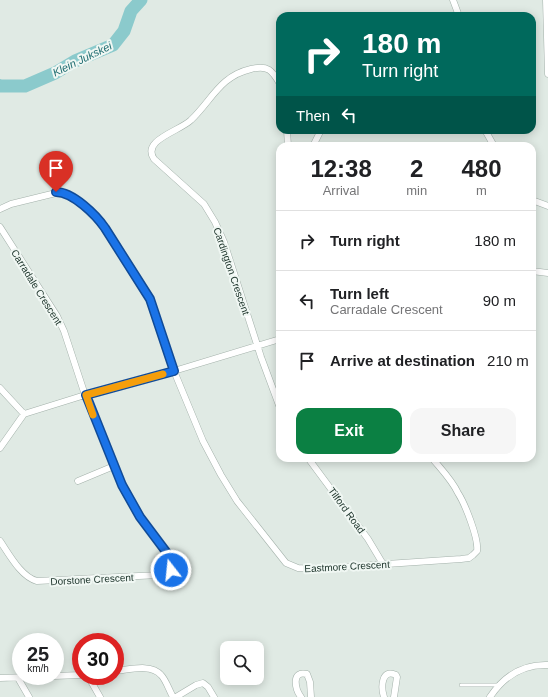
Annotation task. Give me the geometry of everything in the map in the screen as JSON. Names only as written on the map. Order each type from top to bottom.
[{"type":"street","points":[[452,0],[458,12]]},
{"type":"street","points":[[546,0],[548,74]]},
{"type":"street","name":"Cardington Crescent","points":[[258,345],[224,242],[215,222],[204,204],[154,159],[151,155],[151,150],[154,143],[191,120],[222,84],[236,74],[260,67],[271,71],[276,78]]},
{"type":"street","points":[[0,209],[11,204],[60,192],[69,196],[94,213],[150,299],[174,371]]},
{"type":"street","points":[[536,202],[548,206]]},
{"type":"street","name":"Carradale Crescent","points":[[0,227],[57,316],[64,331],[86,395]]},
{"type":"street","points":[[536,272],[548,273]]},
{"type":"street","points":[[0,448],[24,414],[276,340]]},
{"type":"street","points":[[258,345],[276,397]]},
{"type":"street","name":"Eastmore Crescent","points":[[174,371],[203,442],[220,475],[237,501],[286,563],[298,568],[312,570],[462,559],[469,558],[474,555],[477,551],[477,540],[458,492],[435,462]]},
{"type":"street","points":[[0,388],[24,414]]},
{"type":"street","name":"Dorstone Crescent","points":[[0,541],[22,573],[28,578],[37,581],[159,575],[168,573],[171,570],[170,557],[140,517],[130,500],[114,466],[86,395]]},
{"type":"street","name":"Tilford Road","points":[[311,462],[368,539],[383,564]]},
{"type":"street","points":[[78,482],[114,466]]},
{"type":"street","points":[[490,697],[498,685],[509,676],[522,669],[537,665],[548,665]]},
{"type":"street","points":[[124,671],[150,669],[161,675],[174,697],[196,685],[203,683],[208,687],[214,697]]},
{"type":"street","points":[[301,697],[295,687],[296,680],[299,675],[304,673],[310,678],[311,697]]},
{"type":"street","points":[[384,697],[382,688],[383,678],[387,674],[392,673],[397,677],[394,697]]},
{"type":"street","points":[[0,678],[12,678]]},
{"type":"street","points":[[22,685],[29,697]]},
{"type":"street","points":[[93,685],[100,697]]},
{"type":"lane","points":[[461,685],[498,685]]},
{"type":"waterway","name":"Klein Jukskei","points":[[0,86],[25,86],[55,73],[75,61],[113,45],[124,31],[131,11],[141,0]]},
{"type":"waterway","name":"Klein Jukskei","points":[[0,80],[10,86]]},
{"type":"slow traffic","points":[[93,415],[86,395],[163,374]]},
{"type":"route","points":[[56,192],[64,193],[94,213],[105,228],[150,299],[174,371],[86,395],[122,485],[140,517],[170,557],[172,564],[171,570]]}]
